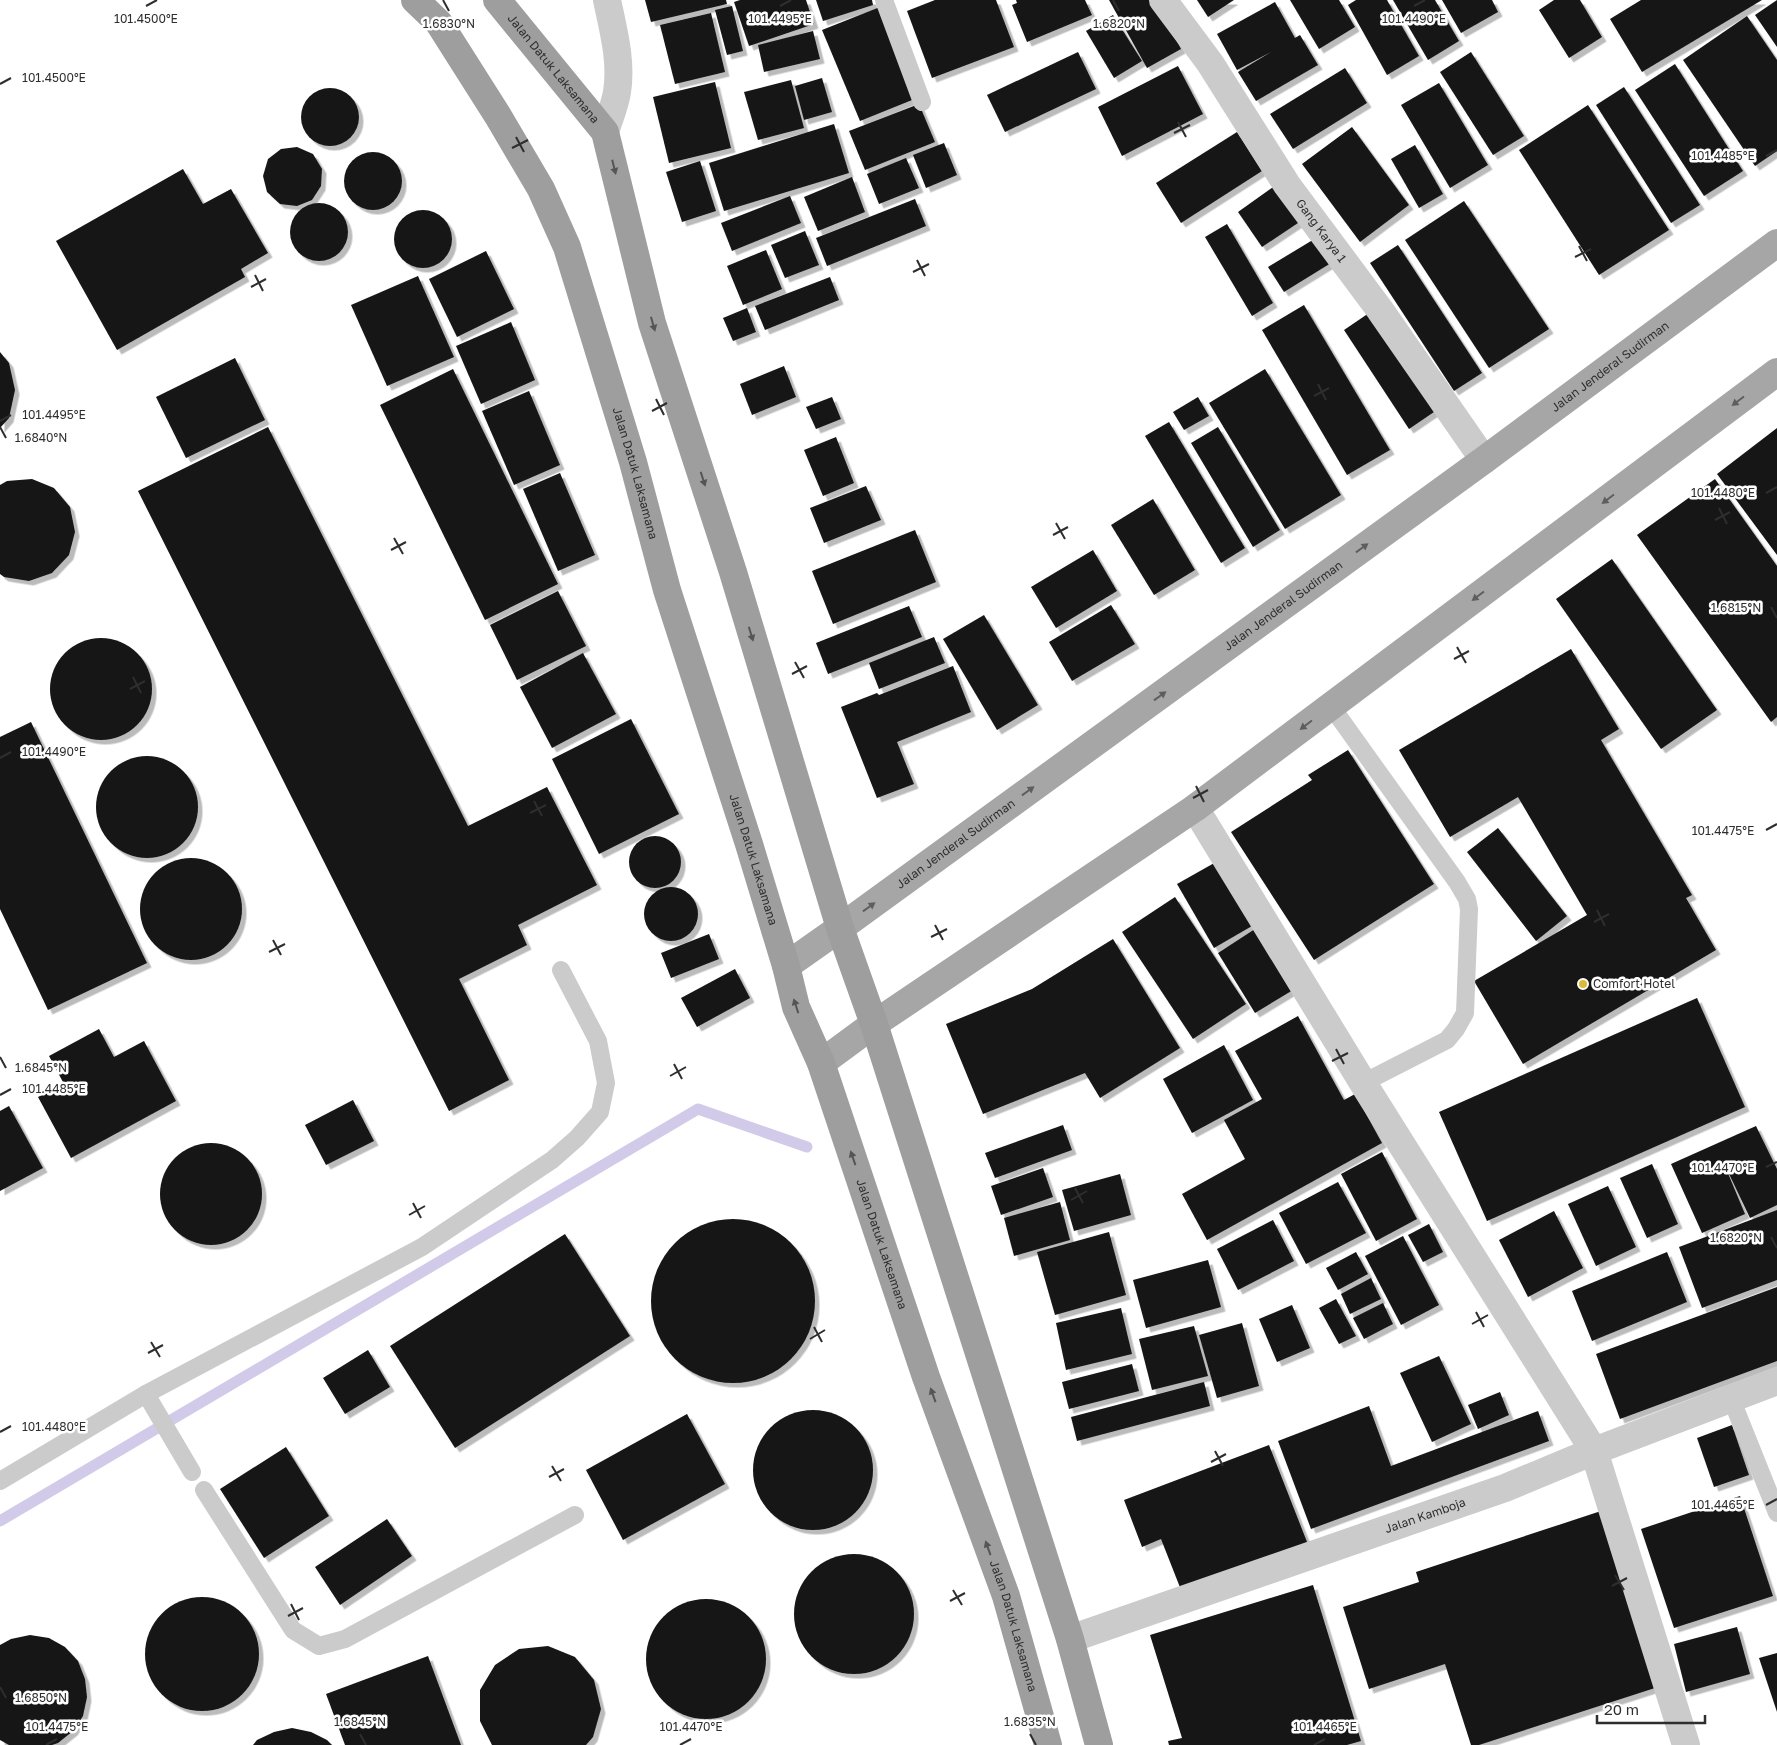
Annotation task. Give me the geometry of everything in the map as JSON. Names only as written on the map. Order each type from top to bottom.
[{"type":"highway","name":"Jalan Datuk Laksamana","points":[[415,0],[439,23],[498,116],[541,189],[567,247],[633,462],[667,590],[749,844],[786,966],[796,1007],[821,1063],[926,1377],[1006,1596],[1048,1745]]},
{"type":"highway","name":"Jalan Datuk Laksamana","points":[[497,0],[606,132],[652,324],[733,572],[840,928],[874,1024],[1070,1639],[1099,1745]]},
{"type":"main road","name":"Jalan Jenderal Sudirman","points":[[786,966],[1484,460],[1777,243]]},
{"type":"main road","points":[[821,1063],[874,1024],[1195,808],[1777,372]]},
{"type":"street","points":[[606,132],[617,92],[618,68],[615,39],[607,0]]},
{"type":"street","name":"Gang Karya 1","points":[[1163,0],[1210,63],[1288,185],[1380,310],[1484,460]]},
{"type":"street","points":[[1195,808],[1362,1082],[1594,1451],[1686,1745]]},
{"type":"street","name":"Jalan Kamboja","points":[[1070,1639],[1505,1488],[1594,1451],[1777,1381]]},
{"type":"lane","points":[[884,0],[922,102]]},
{"type":"lane","points":[[1331,706],[1457,882],[1467,899],[1468,909],[1464,1014],[1456,1029],[1447,1040],[1362,1082]]},
{"type":"lane","points":[[0,1481],[146,1394],[422,1247],[552,1160],[577,1138],[600,1112],[606,1083],[598,1041],[562,970]]},
{"type":"lane","points":[[146,1394],[192,1472]]},
{"type":"lane","points":[[1731,1398],[1777,1513]]},
{"type":"lane","points":[[204,1490],[293,1630],[319,1646],[345,1639],[575,1515]]},
{"type":"building","points":[[645,0],[726,0],[727,4],[651,22]]},
{"type":"building","points":[[740,0],[806,0],[814,24],[749,46],[734,2]]},
{"type":"building","points":[[816,0],[872,0],[873,5],[823,21]]},
{"type":"building","points":[[935,0],[996,0],[1014,47],[932,78],[907,11]]},
{"type":"building","points":[[1016,0],[1085,0],[1092,15],[1027,42],[1012,5],[1017,3]]},
{"type":"building","points":[[1109,0],[1155,0],[1181,49],[1147,68]]},
{"type":"building","points":[[1197,0],[1234,0],[1208,17]]},
{"type":"building","points":[[1290,0],[1339,0],[1355,27],[1319,49]]},
{"type":"building","points":[[1356,0],[1387,0],[1419,56],[1387,75],[1348,5]]},
{"type":"building","points":[[1393,0],[1435,0],[1459,41],[1428,60]]},
{"type":"building","points":[[1442,0],[1492,0],[1498,12],[1461,33]]},
{"type":"building","points":[[1554,0],[1580,0],[1602,37],[1569,58],[1539,10]]},
{"type":"building","points":[[1641,0],[1762,0],[1642,72],[1610,19]]},
{"type":"building","points":[[1777,0],[1777,47],[1755,15]]},
{"type":"building","points":[[1275,2],[1295,38],[1300,35],[1318,65],[1256,101],[1238,72],[1271,52],[1237,70],[1217,34]]},
{"type":"building","points":[[732,6],[743,51],[727,55],[715,10]]},
{"type":"building","points":[[880,7],[917,98],[860,121],[822,30]]},
{"type":"building","points":[[711,13],[725,72],[675,84],[660,25]]},
{"type":"building","points":[[1113,15],[1142,61],[1114,78],[1086,31]]},
{"type":"building","points":[[1747,16],[1777,60],[1777,151],[1755,166],[1683,60]]},
{"type":"building","points":[[813,31],[820,59],[764,72],[758,45]]},
{"type":"building","points":[[1078,52],[1096,89],[1005,132],[987,95]]},
{"type":"building","points":[[1471,52],[1524,136],[1493,155],[1440,72]]},
{"type":"building","points":[[1675,64],[1743,171],[1704,196],[1635,90]]},
{"type":"building","points":[[1178,66],[1203,114],[1122,156],[1098,107]]},
{"type":"building","points":[[1345,68],[1367,103],[1293,149],[1270,114]]},
{"type":"building","points":[[822,78],[832,112],[804,120],[795,86]]},
{"type":"building","points":[[791,80],[804,128],[758,140],[744,92]]},
{"type":"building","points":[[715,82],[731,148],[669,163],[653,97]]},
{"type":"building","points":[[1439,83],[1488,165],[1450,188],[1401,105]]},
{"type":"building","points":[[1624,87],[1700,205],[1671,223],[1596,105]]},
{"type":"building","points":[[324,88],[336,88],[351,96],[359,111],[359,123],[351,138],[336,146],[324,146],[309,138],[301,123],[301,111],[309,96]]},
{"type":"building","points":[[919,104],[935,142],[865,170],[849,131]]},
{"type":"building","points":[[1588,105],[1669,230],[1599,275],[1519,150]]},
{"type":"building","points":[[834,124],[849,173],[724,211],[709,163]]},
{"type":"building","points":[[1352,127],[1409,205],[1360,242],[1302,164]]},
{"type":"building","points":[[1237,132],[1262,171],[1181,223],[1156,183]]},
{"type":"building","points":[[944,143],[957,175],[926,188],[913,155]]},
{"type":"building","points":[[1415,145],[1443,194],[1419,208],[1391,159]]},
{"type":"building","points":[[297,147],[313,154],[322,169],[321,186],[312,200],[297,206],[280,204],[267,192],[263,176],[268,159],[281,149]]},
{"type":"building","points":[[367,152],[379,152],[394,160],[402,175],[402,187],[394,202],[379,210],[367,210],[352,202],[344,187],[344,175],[352,160]]},
{"type":"building","points":[[906,158],[919,188],[879,204],[867,174]]},
{"type":"building","points":[[700,161],[716,211],[682,222],[666,172]]},
{"type":"building","points":[[183,169],[203,204],[231,189],[268,253],[241,269],[245,277],[117,350],[56,241]]},
{"type":"building","points":[[852,177],[865,212],[818,231],[804,197]]},
{"type":"building","points":[[1276,185],[1301,221],[1262,247],[1238,212]]},
{"type":"building","points":[[790,196],[801,223],[732,251],[721,223]]},
{"type":"building","points":[[915,199],[926,226],[827,266],[816,238]]},
{"type":"building","points":[[1464,201],[1549,329],[1489,368],[1405,240]]},
{"type":"building","points":[[313,203],[325,203],[340,211],[348,226],[348,238],[340,253],[325,261],[313,261],[298,253],[290,238],[290,226],[298,211]]},
{"type":"building","points":[[417,210],[429,210],[444,218],[452,233],[452,245],[444,260],[429,268],[417,268],[402,260],[394,245],[394,233],[402,218]]},
{"type":"building","points":[[1227,224],[1273,303],[1252,316],[1205,237]]},
{"type":"building","points":[[805,231],[819,265],[785,278],[771,245]]},
{"type":"building","points":[[1316,238],[1331,263],[1284,292],[1268,267]]},
{"type":"building","points":[[1398,245],[1482,373],[1454,391],[1370,263]]},
{"type":"building","points":[[766,250],[782,289],[743,305],[727,266]]},
{"type":"building","points":[[486,251],[514,309],[457,337],[429,279]]},
{"type":"building","points":[[418,276],[454,357],[387,386],[351,305]]},
{"type":"building","points":[[830,277],[839,300],[765,330],[755,306]]},
{"type":"building","points":[[1304,305],[1390,450],[1347,475],[1262,330]]},
{"type":"building","points":[[747,308],[756,332],[733,341],[723,318]]},
{"type":"building","points":[[1369,313],[1434,412],[1409,429],[1344,330]]},
{"type":"building","points":[[511,322],[535,380],[481,404],[456,346]]},
{"type":"building","points":[[0,352],[9,363],[15,390],[9,418],[0,428]]},
{"type":"building","points":[[235,358],[265,420],[186,458],[156,397]]},
{"type":"building","points":[[784,366],[796,397],[752,415],[740,384]]},
{"type":"building","points":[[453,369],[558,584],[485,620],[380,405]]},
{"type":"building","points":[[1265,369],[1341,495],[1285,529],[1209,403]]},
{"type":"building","points":[[529,391],[560,465],[514,485],[482,411]]},
{"type":"building","points":[[832,397],[841,419],[816,429],[806,407]]},
{"type":"building","points":[[1198,397],[1209,416],[1184,430],[1173,412]]},
{"type":"building","points":[[1169,422],[1245,548],[1221,563],[1145,436]]},
{"type":"building","points":[[268,427],[468,826],[547,787],[597,885],[518,925],[527,945],[459,979],[509,1080],[449,1111],[138,491]]},
{"type":"building","points":[[1218,427],[1280,530],[1253,547],[1191,443]]},
{"type":"building","points":[[1777,428],[1777,555],[1717,474]]},
{"type":"building","points":[[836,437],[854,483],[823,496],[804,450]]},
{"type":"building","points":[[560,473],[595,555],[558,571],[523,489]]},
{"type":"building","points":[[32,479],[54,488],[70,507],[75,532],[69,555],[52,573],[29,581],[4,577],[0,574],[0,485],[7,481]]},
{"type":"building","points":[[1715,479],[1777,566],[1777,717],[1771,722],[1637,535]]},
{"type":"building","points":[[866,486],[881,520],[824,543],[810,508]]},
{"type":"building","points":[[1153,499],[1195,570],[1154,595],[1111,525]]},
{"type":"building","points":[[915,530],[936,582],[833,624],[812,571]]},
{"type":"building","points":[[1093,550],[1117,591],[1056,628],[1031,587]]},
{"type":"building","points":[[1612,559],[1717,710],[1661,749],[1556,599]]},
{"type":"building","points":[[558,591],[586,646],[517,680],[490,625]]},
{"type":"building","points":[[1111,605],[1135,644],[1072,681],[1049,642]]},
{"type":"building","points":[[909,606],[922,637],[828,674],[816,643]]},
{"type":"building","points":[[984,615],[1038,705],[997,730],[943,639]]},
{"type":"building","points":[[934,637],[945,663],[879,689],[869,663]]},
{"type":"building","points":[[101,638],[120,642],[137,653],[148,670],[152,689],[148,708],[137,725],[120,736],[101,740],[82,736],[65,725],[54,708],[50,689],[54,670],[65,653],[82,642]]},
{"type":"building","points":[[1571,649],[1619,729],[1601,740],[1692,895],[1686,898],[1716,950],[1523,1064],[1474,981],[1587,915],[1518,797],[1450,837],[1399,750]]},
{"type":"building","points":[[583,653],[616,714],[552,748],[520,687]]},
{"type":"building","points":[[953,666],[971,712],[897,742],[914,784],[877,798],[841,707],[877,693],[879,695]]},
{"type":"building","points":[[631,719],[679,814],[599,854],[552,759]]},
{"type":"building","points":[[31,722],[147,963],[48,1010],[0,909],[0,737]]},
{"type":"building","points":[[1348,750],[1434,884],[1314,960],[1231,832],[1312,780],[1308,775]]},
{"type":"building","points":[[147,756],[166,760],[183,771],[194,788],[198,807],[194,826],[183,843],[166,854],[147,858],[128,854],[111,843],[100,826],[96,807],[100,788],[111,771],[128,760]]},
{"type":"building","points":[[1498,828],[1567,916],[1536,941],[1467,852]]},
{"type":"building","points":[[650,836],[660,836],[674,843],[681,857],[681,867],[674,881],[660,888],[650,888],[640,884],[633,877],[629,867],[629,857],[633,847],[640,840]]},
{"type":"building","points":[[191,858],[210,862],[227,873],[238,890],[242,909],[238,928],[227,945],[210,956],[191,960],[172,956],[155,945],[144,928],[140,909],[144,890],[155,873],[172,862]]},
{"type":"building","points":[[1216,862],[1252,926],[1214,948],[1177,884]]},
{"type":"building","points":[[671,887],[681,889],[690,895],[696,904],[698,914],[696,924],[690,933],[681,939],[671,941],[661,939],[652,933],[646,924],[644,914],[646,904],[652,895],[661,889]]},
{"type":"building","points":[[1175,897],[1246,1004],[1193,1039],[1122,932]]},
{"type":"building","points":[[1255,929],[1293,990],[1255,1013],[1218,953]]},
{"type":"building","points":[[709,934],[719,959],[671,978],[661,953]]},
{"type":"building","points":[[1113,939],[1180,1048],[1100,1098],[1085,1073],[983,1114],[946,1024],[1032,989]]},
{"type":"building","points":[[735,969],[750,998],[697,1027],[681,998]]},
{"type":"building","points":[[1697,998],[1745,1107],[1487,1221],[1439,1112]]},
{"type":"building","points":[[1298,1016],[1344,1100],[1355,1094],[1382,1143],[1207,1240],[1182,1194],[1245,1159],[1224,1120],[1262,1099],[1235,1051]]},
{"type":"building","points":[[99,1029],[114,1057],[144,1041],[176,1101],[71,1158],[38,1097],[64,1084],[49,1056]]},
{"type":"building","points":[[1224,1045],[1253,1100],[1192,1133],[1163,1079]]},
{"type":"building","points":[[353,1100],[374,1141],[326,1165],[305,1125]]},
{"type":"building","points":[[9,1106],[43,1168],[0,1191],[0,1111]]},
{"type":"building","points":[[1063,1125],[1072,1150],[995,1178],[985,1153]]},
{"type":"building","points":[[1756,1126],[1777,1169],[1777,1205],[1750,1218],[1722,1159],[1745,1214],[1702,1233],[1671,1164]]},
{"type":"building","points":[[211,1143],[230,1147],[247,1158],[258,1175],[262,1194],[258,1213],[247,1230],[230,1241],[211,1245],[192,1241],[175,1230],[164,1213],[160,1194],[164,1175],[175,1158],[192,1147]]},
{"type":"building","points":[[1382,1152],[1417,1219],[1376,1241],[1341,1174]]},
{"type":"building","points":[[1652,1164],[1678,1224],[1647,1238],[1620,1178]]},
{"type":"building","points":[[1043,1168],[1053,1197],[1001,1215],[991,1186]]},
{"type":"building","points":[[1120,1174],[1131,1215],[1074,1231],[1062,1190]]},
{"type":"building","points":[[1338,1182],[1366,1233],[1306,1264],[1279,1213]]},
{"type":"building","points":[[1608,1186],[1636,1247],[1596,1266],[1568,1204]]},
{"type":"building","points":[[1060,1202],[1070,1240],[1014,1256],[1004,1218]]},
{"type":"building","points":[[1777,1210],[1777,1280],[1702,1308],[1679,1247]]},
{"type":"building","points":[[1554,1211],[1583,1268],[1528,1297],[1499,1240]]},
{"type":"building","points":[[741,1219],[757,1222],[772,1228],[797,1249],[806,1262],[812,1277],[815,1301],[814,1317],[806,1340],[785,1365],[772,1374],[757,1380],[725,1383],[709,1380],[687,1370],[664,1347],[652,1317],[651,1293],[654,1277],[664,1255],[687,1232],[717,1220]]},
{"type":"building","points":[[1273,1220],[1294,1261],[1238,1290],[1217,1249]]},
{"type":"building","points":[[1429,1224],[1443,1252],[1423,1262],[1408,1235]]},
{"type":"building","points":[[1109,1232],[1126,1295],[1055,1315],[1037,1252]]},
{"type":"building","points":[[565,1234],[630,1336],[455,1448],[390,1346]]},
{"type":"building","points":[[1403,1236],[1439,1305],[1401,1325],[1365,1256]]},
{"type":"building","points":[[1356,1252],[1368,1274],[1338,1290],[1326,1268]]},
{"type":"building","points":[[1667,1252],[1687,1302],[1592,1341],[1572,1291]]},
{"type":"building","points":[[1208,1260],[1221,1307],[1146,1328],[1133,1280]]},
{"type":"building","points":[[1371,1278],[1381,1299],[1350,1314],[1341,1294]]},
{"type":"building","points":[[1777,1287],[1777,1361],[1620,1419],[1596,1354]]},
{"type":"building","points":[[1336,1299],[1356,1336],[1339,1344],[1319,1308]]},
{"type":"building","points":[[1383,1303],[1393,1324],[1364,1339],[1353,1318]]},
{"type":"building","points":[[1292,1305],[1310,1348],[1277,1362],[1259,1319]]},
{"type":"building","points":[[1121,1308],[1132,1354],[1066,1370],[1056,1323]]},
{"type":"building","points":[[1242,1323],[1259,1386],[1217,1398],[1199,1335]]},
{"type":"building","points":[[1194,1326],[1208,1376],[1152,1390],[1139,1339]]},
{"type":"building","points":[[368,1350],[390,1387],[345,1414],[323,1378]]},
{"type":"building","points":[[1439,1356],[1471,1424],[1432,1442],[1400,1373]]},
{"type":"building","points":[[1132,1364],[1139,1391],[1069,1409],[1062,1382]]},
{"type":"building","points":[[1204,1382],[1210,1406],[1077,1441],[1071,1417]]},
{"type":"building","points":[[1500,1392],[1509,1415],[1478,1429],[1468,1405]]},
{"type":"building","points":[[1369,1406],[1391,1466],[1538,1411],[1549,1441],[1311,1529],[1278,1441]]},
{"type":"building","points":[[813,1410],[836,1414],[855,1428],[869,1447],[873,1470],[869,1493],[855,1512],[836,1526],[813,1530],[790,1526],[771,1512],[757,1493],[753,1470],[757,1447],[771,1428],[790,1414]]},
{"type":"building","points":[[687,1414],[725,1484],[623,1540],[586,1470]]},
{"type":"building","points":[[1732,1425],[1749,1475],[1714,1487],[1697,1438]]},
{"type":"building","points":[[1269,1445],[1309,1547],[1183,1595],[1161,1539],[1142,1547],[1124,1500]]},
{"type":"building","points":[[286,1447],[329,1516],[264,1558],[220,1489]]},
{"type":"building","points":[[1740,1496],[1773,1596],[1674,1628],[1641,1529]]},
{"type":"building","points":[[1601,1511],[1658,1687],[1479,1745],[1471,1745],[1445,1664],[1369,1689],[1343,1607],[1419,1582],[1416,1572]]},
{"type":"building","points":[[387,1519],[412,1556],[340,1605],[315,1567]]},
{"type":"building","points":[[854,1554],[877,1558],[897,1571],[910,1591],[914,1614],[910,1637],[897,1657],[877,1670],[854,1674],[831,1670],[811,1657],[798,1637],[794,1614],[798,1591],[811,1571],[831,1558]]},
{"type":"building","points":[[1313,1585],[1361,1741],[1347,1745],[1169,1745],[1168,1741],[1182,1738],[1150,1635]]},
{"type":"building","points":[[202,1597],[224,1602],[242,1614],[254,1632],[259,1654],[254,1676],[242,1694],[224,1706],[202,1711],[180,1706],[162,1694],[150,1676],[145,1654],[150,1632],[162,1614],[180,1602]]},
{"type":"building","points":[[706,1599],[729,1603],[749,1616],[762,1636],[766,1659],[762,1682],[749,1702],[729,1715],[706,1719],[683,1715],[663,1702],[650,1682],[646,1659],[650,1636],[663,1616],[683,1603]]},
{"type":"building","points":[[1737,1627],[1750,1674],[1686,1692],[1674,1644]]},
{"type":"building","points":[[30,1635],[49,1638],[65,1647],[78,1661],[85,1679],[87,1697],[83,1716],[73,1731],[58,1743],[52,1745],[9,1745],[0,1740],[0,1645],[11,1639]]},
{"type":"building","points":[[548,1646],[575,1657],[594,1680],[601,1709],[593,1737],[586,1745],[492,1745],[480,1721],[480,1690],[495,1665],[519,1649]]},
{"type":"building","points":[[1777,1653],[1777,1712],[1759,1658]]},
{"type":"building","points":[[428,1656],[461,1745],[345,1745],[326,1694]]},
{"type":"building","points":[[292,1728],[311,1732],[327,1740],[332,1745],[253,1745],[257,1740],[274,1732]]},
{"type":"waterway","points":[[0,1521],[698,1109],[807,1147]]},
{"type":"place","name":"Comfort Hotel","points":[[1583,984]]}]
